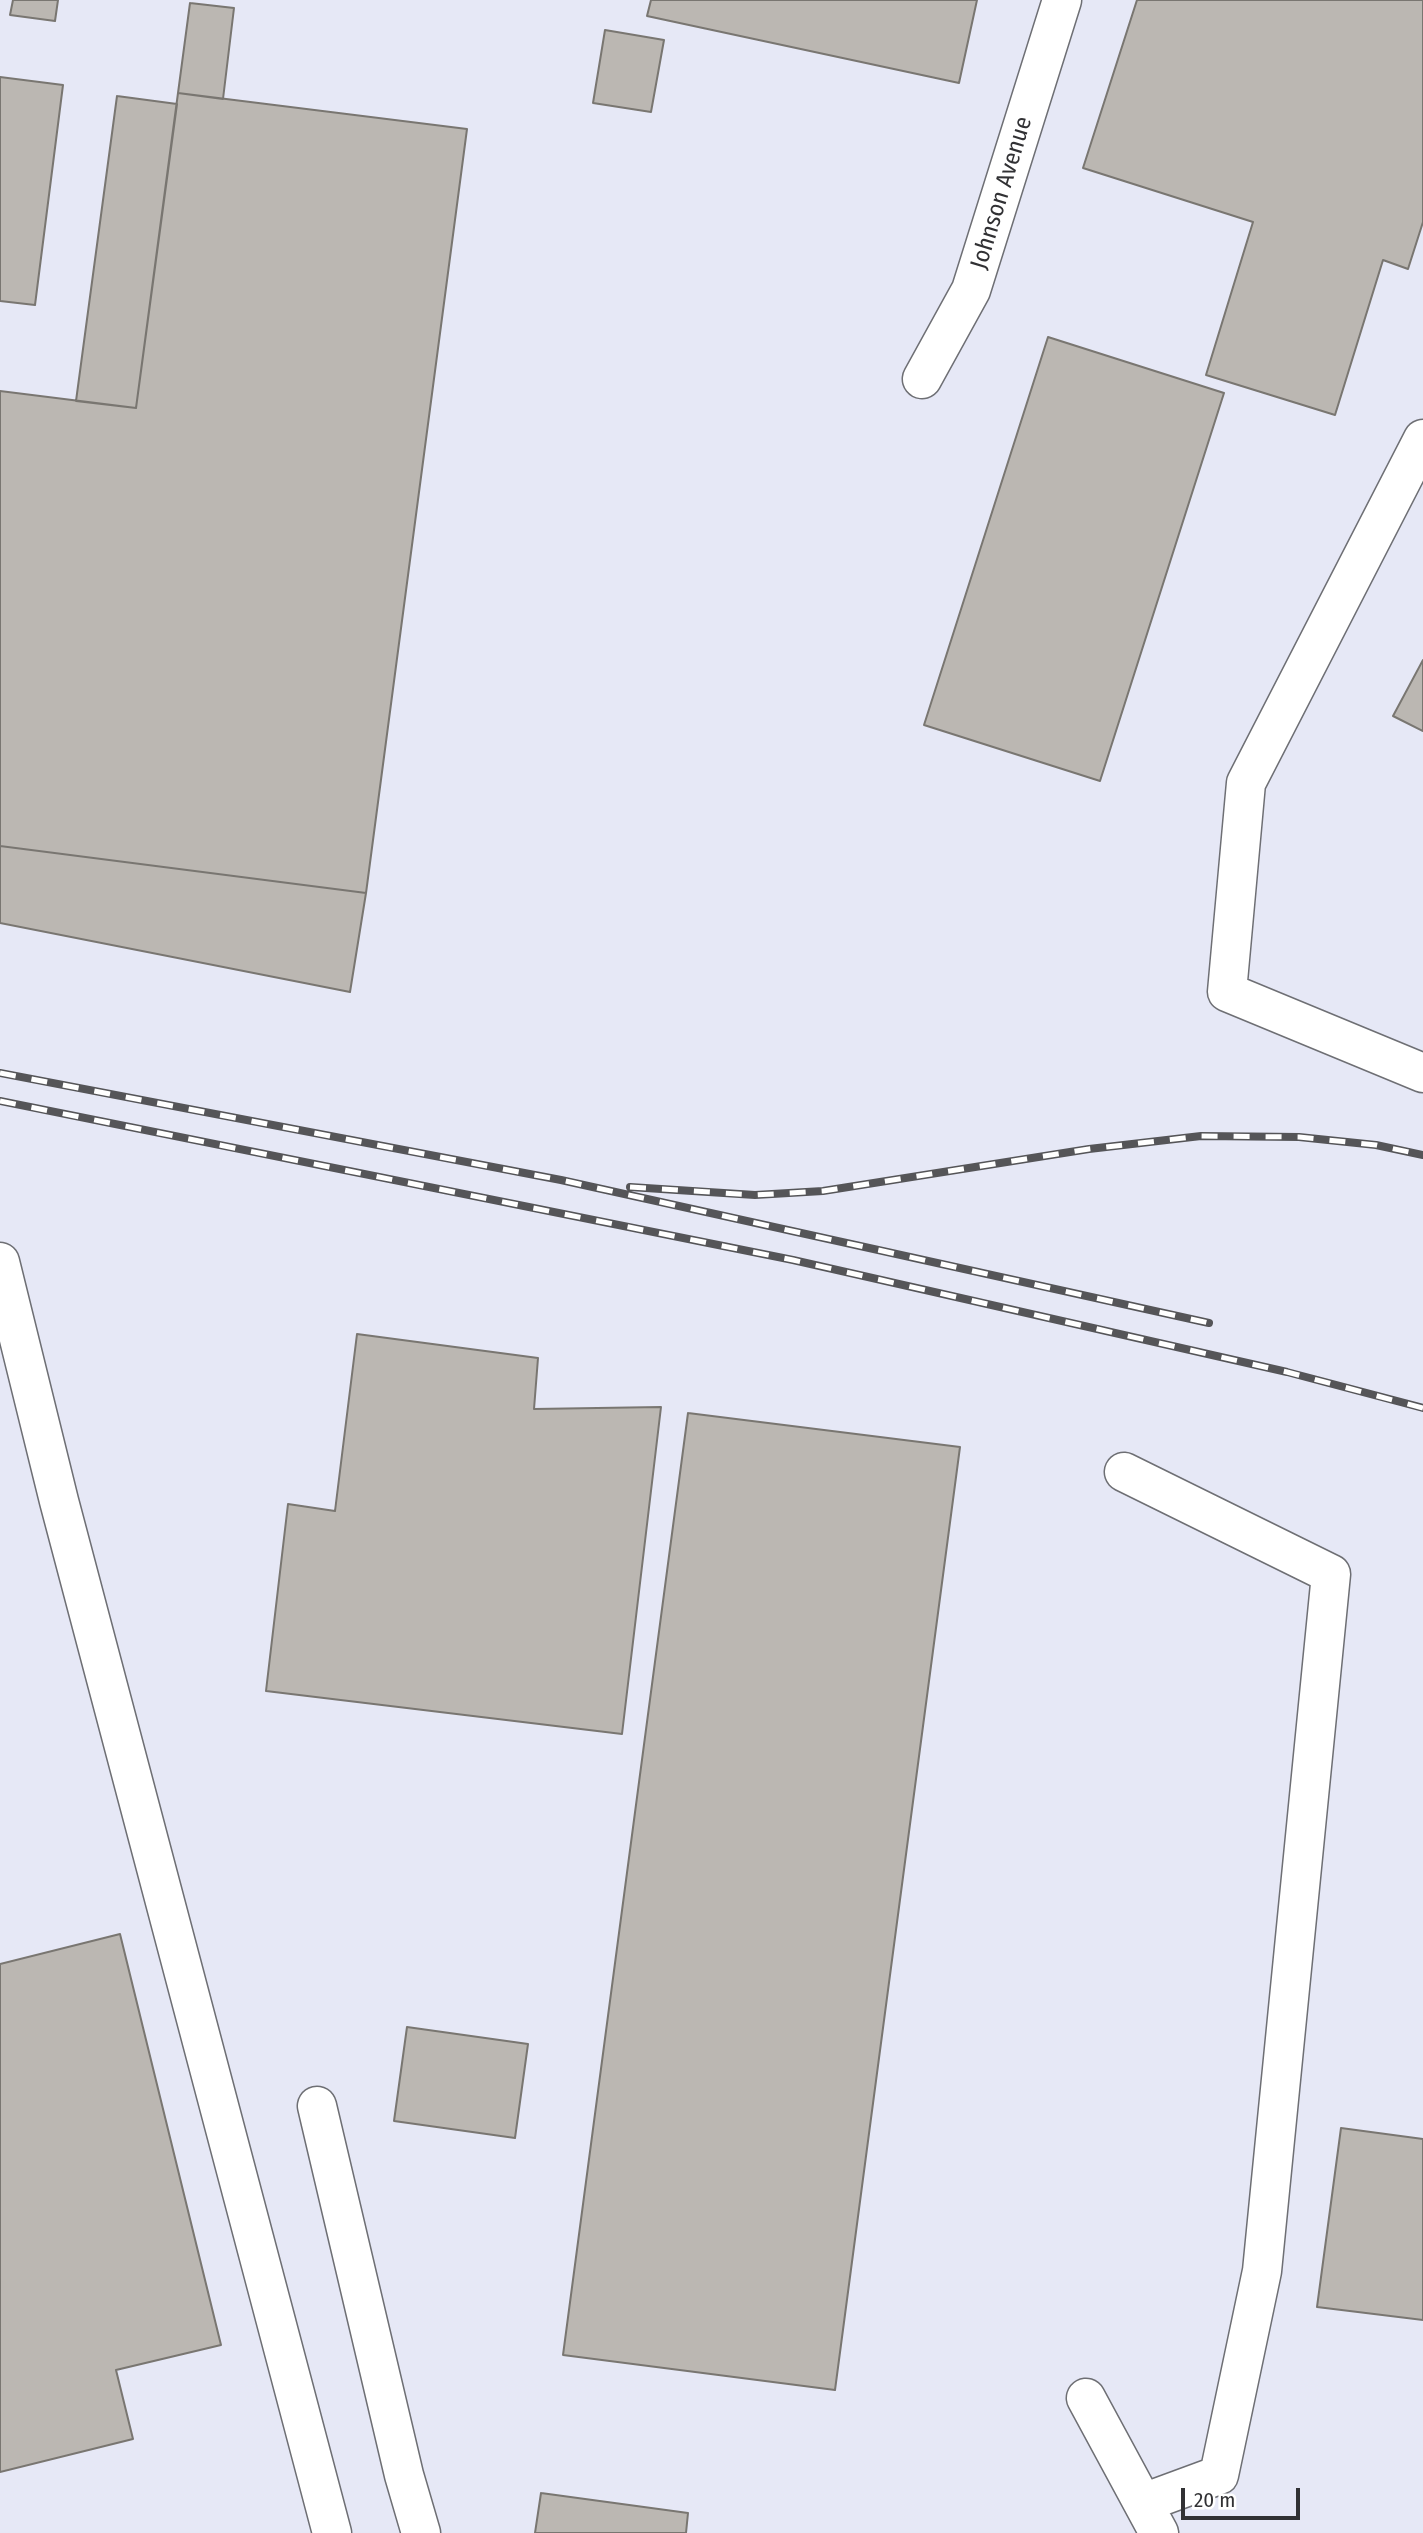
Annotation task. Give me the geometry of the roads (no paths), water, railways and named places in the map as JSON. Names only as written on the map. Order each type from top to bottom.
[{"type":"street","name":"Johnson Avenue","points":[[922,379],[971,290],[1062,0]]},
{"type":"street","points":[[1423,439],[1246,783],[1227,992],[1423,1073]]},
{"type":"street","points":[[0,1262],[94,1635],[332,2533]]},
{"type":"street","points":[[1086,2398],[1151,2518],[1219,2475],[1262,2271],[1331,1574],[1124,1472]]},
{"type":"street","points":[[317,2106],[404,2476],[422,2533]]},
{"type":"railway","points":[[0,1073],[561,1180],[1209,1323]]},
{"type":"railway","points":[[0,1101],[793,1260],[1287,1372],[1423,1408]]},
{"type":"railway","points":[[630,1187],[755,1195],[823,1191],[1089,1149],[1201,1136],[1299,1137],[1376,1145],[1423,1155]]}]
